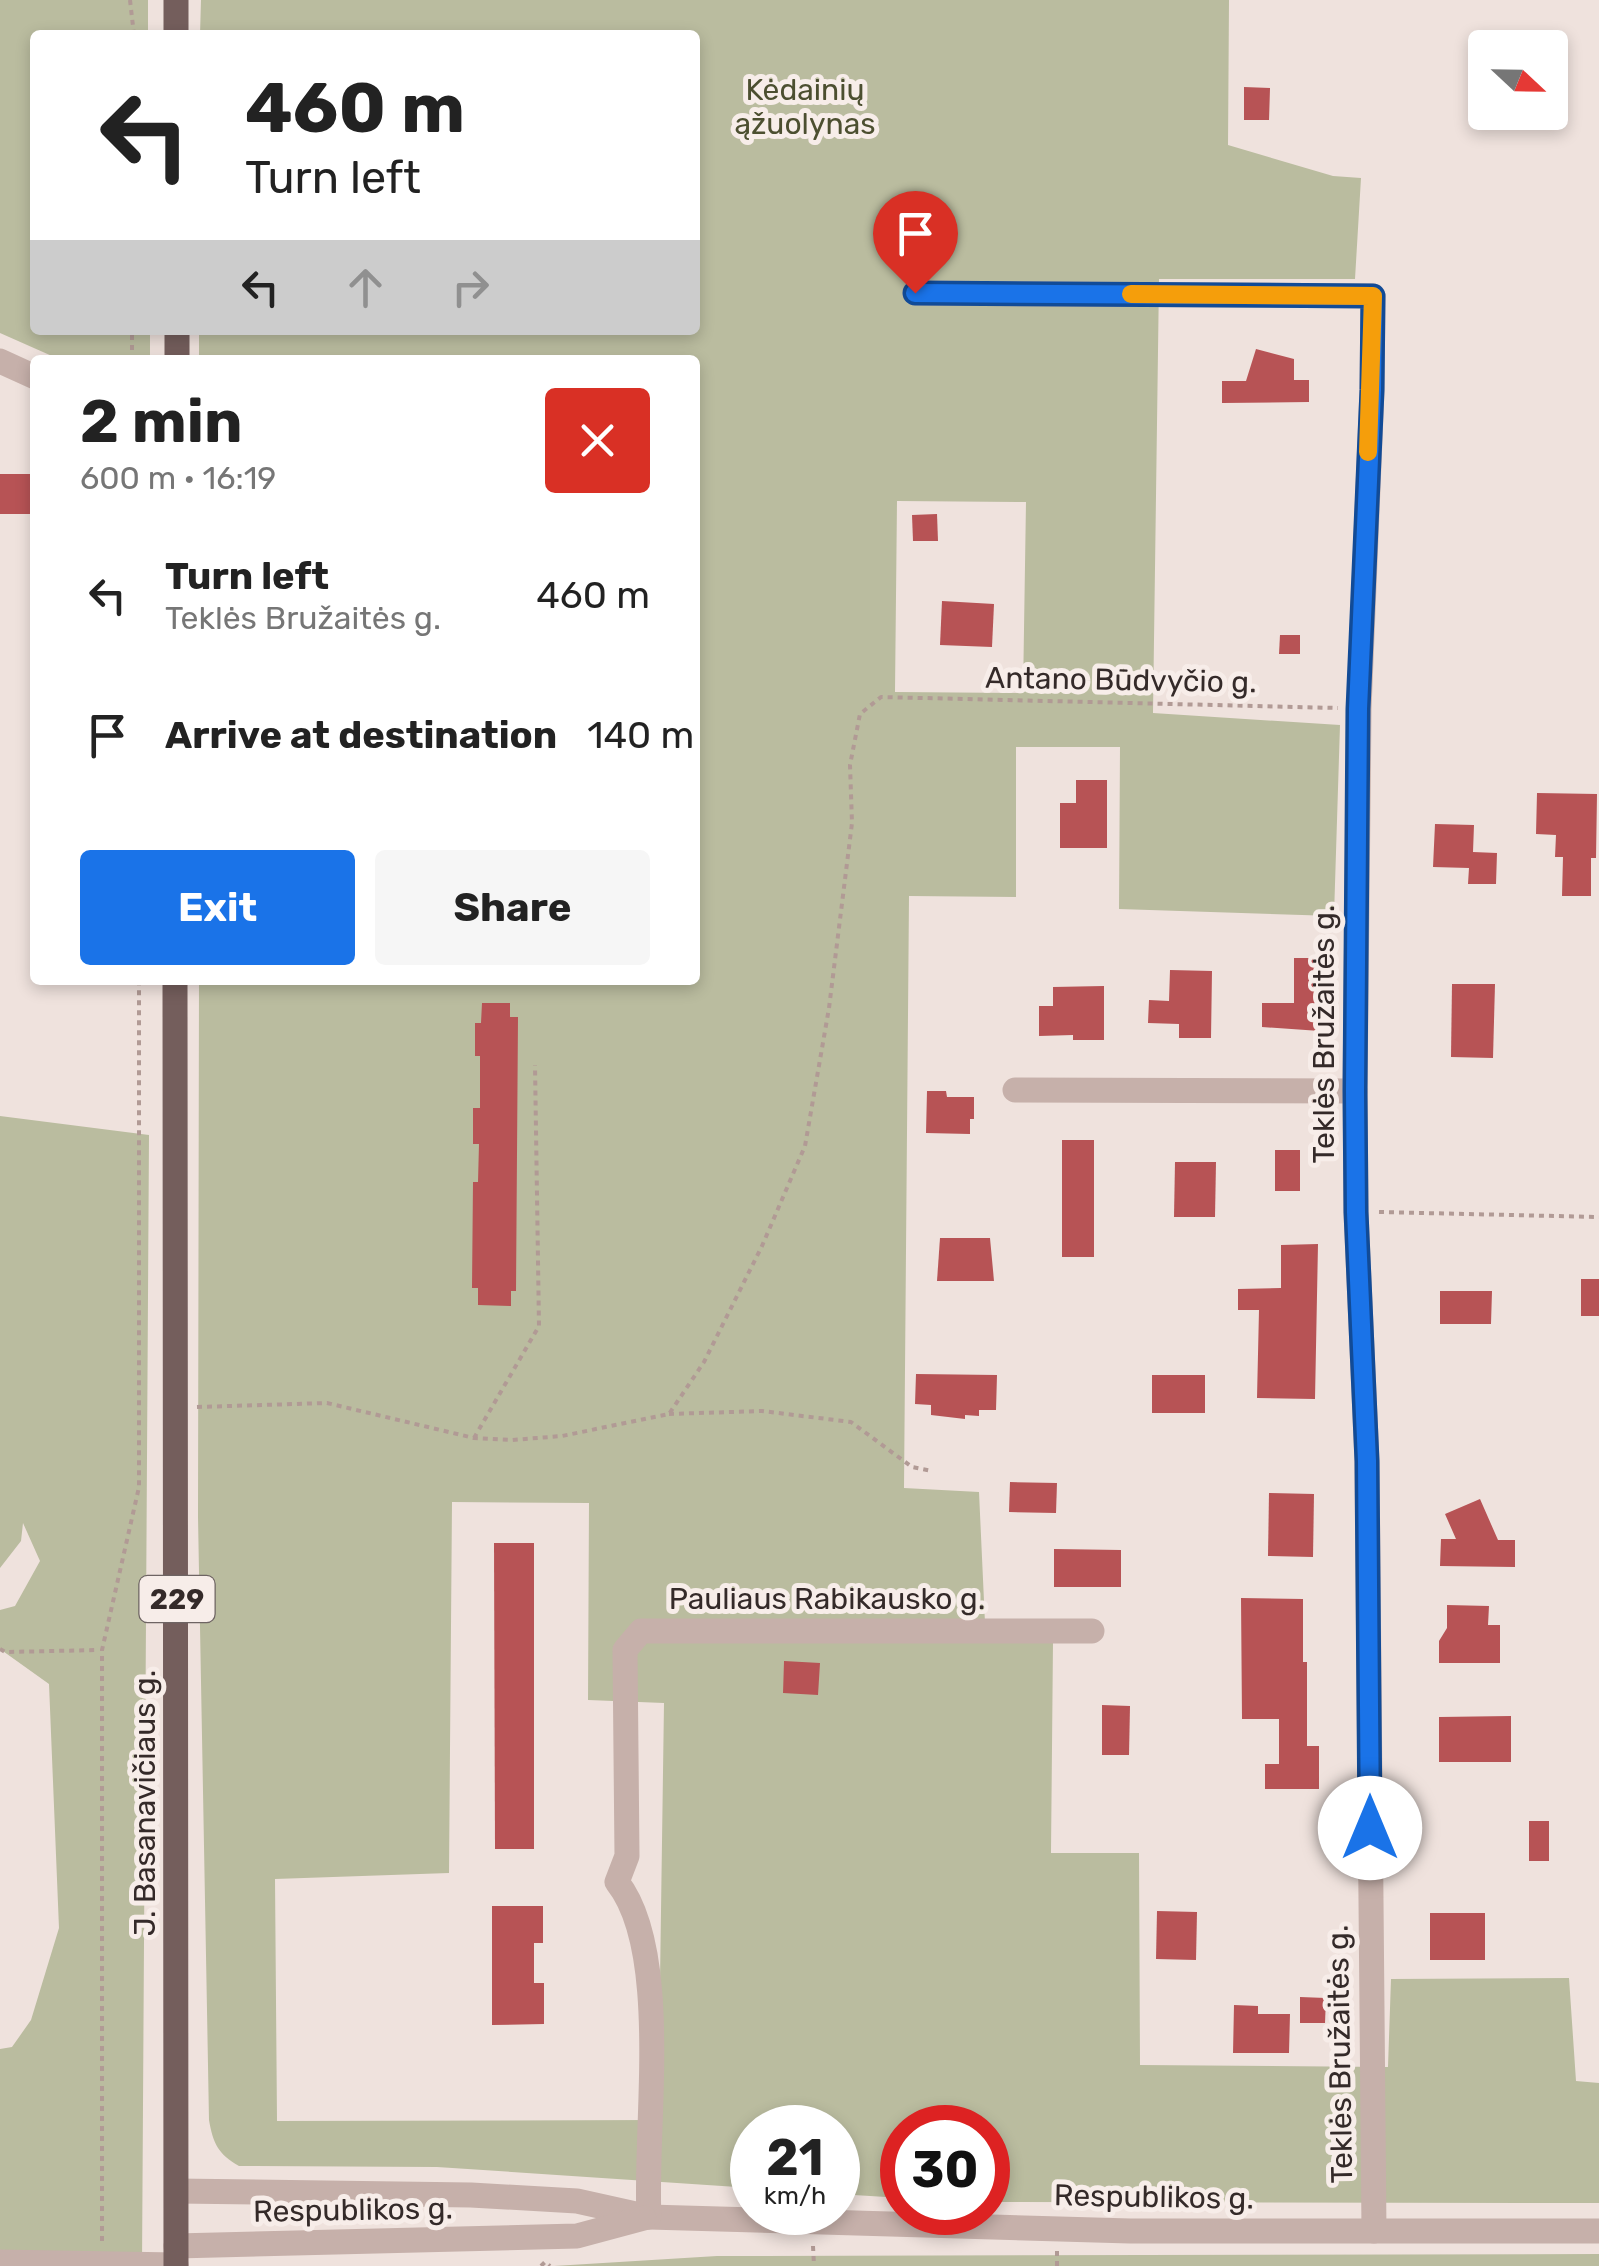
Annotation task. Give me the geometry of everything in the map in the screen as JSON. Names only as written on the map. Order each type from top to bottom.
[{"type":"main road","points":[[176,0],[176,30]]},
{"type":"main road","name":"J. Basanavičiaus g.","points":[[176,985],[176,2259]]},
{"type":"street","name":"Teklės Bružaitės g.","points":[[915,293],[1373,296],[1358,709],[1355,1091],[1367,1461],[1374,2231]]},
{"type":"street","points":[[0,360],[30,374]]},
{"type":"street","points":[[1015,1090],[1355,1091]]},
{"type":"street","name":"Pauliaus Rabikausko g.","points":[[648,2217],[650,2012],[642,1934],[617,1882],[627,1856],[625,1650],[642,1631],[1092,1631]]},
{"type":"street","name":"Respublikos g.","points":[[177,2192],[471,2195],[576,2201],[648,2217],[1130,2230],[1599,2232]]},
{"type":"street","name":"Respublikos g.","points":[[0,2262],[102,2265],[577,2236],[648,2217]]},
{"type":"path","points":[[130,0],[133,30]]},
{"type":"path","name":"Antano Būdvyčio g.","points":[[668,1414],[704,1362],[806,1146],[830,1008],[852,823],[850,765],[860,714],[882,697],[1358,709]]},
{"type":"path","points":[[102,2265],[102,1650],[139,1487],[140,985]]},
{"type":"path","points":[[474,1438],[539,1326],[535,1065]]},
{"type":"path","points":[[1356,1212],[1599,1217]]},
{"type":"path","points":[[177,1407],[327,1403],[474,1438],[512,1440],[562,1436],[668,1414],[762,1412],[852,1422],[912,1466],[932,1471]]},
{"type":"path","points":[[0,1649],[102,1650]]},
{"type":"path","points":[[542,2266],[545,2262],[550,2266]]},
{"type":"green space","points":[[0,0],[148,0],[148,30],[30,30],[30,335],[150,335],[150,355],[50,355],[0,333]]},
{"type":"green space","name":"Kėdainių ąžuolynas","points":[[201,0],[1229,0],[1228,145],[1333,176],[1361,178],[1355,279],[1159,279],[1153,713],[1340,725],[1334,916],[1119,909],[1120,747],[1016,747],[1016,897],[909,896],[904,1488],[979,1492],[985,1623],[1053,1641],[1051,1853],[1139,1853],[1140,2065],[1388,2067],[1391,1979],[1569,1978],[1576,2081],[1599,2083],[1599,2203],[1010,2202],[1010,2105],[880,2105],[880,2197],[860,2195],[860,2105],[730,2105],[730,2187],[437,2167],[239,2166],[226,2157],[212,2135],[198,1517],[199,985],[700,985],[700,355],[199,355],[199,335],[700,335],[700,30],[200,30]],"holes":[[[897,501],[1026,502],[1023,693],[895,692]],[[452,1502],[589,1503],[588,1700],[664,1703],[658,2120],[277,2121],[275,1879],[449,1873]]]},
{"type":"green space","points":[[0,1116],[149,1135],[142,2266],[0,2266],[0,2049],[12,2047],[31,2020],[59,1928],[49,1684],[0,1649],[0,1610],[15,1606],[40,1561],[23,1523],[21,1541],[0,1568]]},
{"type":"green space","points":[[1599,2254],[1599,2266],[554,2266],[717,2256]]},
{"type":"building","points":[[1244,87],[1270,88],[1269,120],[1244,120]]},
{"type":"building","points":[[1256,349],[1294,359],[1294,380],[1309,380],[1309,402],[1222,403],[1222,381],[1246,381]]},
{"type":"building","points":[[0,474],[30,474],[30,514],[0,514]]},
{"type":"building","points":[[937,514],[938,541],[913,541],[912,515]]},
{"type":"building","points":[[942,601],[994,604],[992,647],[940,645]]},
{"type":"building","points":[[1280,635],[1300,635],[1300,654],[1279,654]]},
{"type":"building","points":[[1076,780],[1107,780],[1107,848],[1060,848],[1060,803],[1076,803]]},
{"type":"building","points":[[1537,793],[1597,794],[1591,896],[1562,896],[1563,857],[1555,857],[1556,835],[1536,834]]},
{"type":"building","points":[[1435,824],[1474,825],[1473,852],[1497,853],[1496,884],[1468,884],[1469,868],[1433,867]]},
{"type":"building","points":[[1294,958],[1320,958],[1320,1031],[1262,1027],[1262,1003],[1294,1003]]},
{"type":"building","points":[[1170,970],[1212,971],[1211,1038],[1179,1038],[1179,1024],[1148,1023],[1149,1000],[1169,1001]]},
{"type":"building","points":[[1452,984],[1495,984],[1493,1058],[1451,1057]]},
{"type":"building","points":[[1104,986],[1104,1040],[1073,1040],[1073,1035],[1039,1036],[1039,1006],[1053,1006],[1053,987]]},
{"type":"building","points":[[482,1003],[510,1003],[510,1017],[518,1017],[516,1291],[511,1291],[511,1306],[478,1305],[478,1288],[472,1288],[473,1182],[478,1182],[479,1144],[473,1144],[473,1108],[480,1108],[480,1056],[475,1056],[475,1023],[481,1023]]},
{"type":"building","points":[[927,1091],[946,1091],[947,1097],[974,1097],[970,1134],[926,1133]]},
{"type":"building","points":[[1062,1140],[1094,1140],[1094,1257],[1062,1257]]},
{"type":"building","points":[[1275,1150],[1300,1150],[1300,1191],[1275,1191]]},
{"type":"building","points":[[1175,1162],[1216,1162],[1215,1217],[1174,1217]]},
{"type":"building","points":[[940,1238],[990,1238],[994,1281],[937,1281]]},
{"type":"building","points":[[1318,1244],[1315,1399],[1257,1398],[1259,1310],[1238,1310],[1238,1289],[1281,1288],[1281,1245]]},
{"type":"building","points":[[1581,1279],[1599,1279],[1599,1316],[1581,1316]]},
{"type":"building","points":[[1440,1291],[1492,1291],[1491,1324],[1440,1324]]},
{"type":"building","points":[[916,1374],[997,1375],[996,1410],[979,1410],[979,1416],[965,1415],[965,1419],[931,1415],[931,1405],[915,1404]]},
{"type":"building","points":[[1152,1375],[1205,1375],[1205,1413],[1152,1413]]},
{"type":"building","points":[[1010,1482],[1057,1483],[1056,1513],[1009,1512]]},
{"type":"building","points":[[1269,1493],[1314,1494],[1313,1557],[1268,1556]]},
{"type":"building","points":[[1480,1499],[1498,1540],[1515,1540],[1515,1567],[1440,1566],[1441,1539],[1456,1539],[1445,1514]]},
{"type":"building","points":[[494,1543],[534,1543],[534,1849],[495,1849]]},
{"type":"building","points":[[1054,1549],[1121,1550],[1121,1587],[1054,1587]]},
{"type":"building","points":[[1241,1598],[1303,1599],[1307,1746],[1319,1746],[1319,1789],[1265,1789],[1265,1764],[1279,1764],[1279,1719],[1242,1719]]},
{"type":"building","points":[[1447,1605],[1489,1606],[1488,1625],[1500,1625],[1500,1663],[1439,1663],[1439,1641],[1447,1628]]},
{"type":"building","points":[[784,1661],[820,1663],[818,1695],[783,1693]]},
{"type":"building","points":[[1102,1705],[1130,1706],[1129,1755],[1102,1755]]},
{"type":"building","points":[[1511,1716],[1511,1762],[1439,1762],[1439,1717]]},
{"type":"building","points":[[1529,1821],[1549,1821],[1549,1861],[1529,1861]]},
{"type":"building","points":[[492,1906],[543,1906],[543,1943],[534,1943],[534,1983],[544,1983],[544,2024],[492,2025]]},
{"type":"building","points":[[1157,1911],[1197,1912],[1196,1960],[1156,1959]]},
{"type":"building","points":[[1430,1913],[1485,1913],[1485,1960],[1430,1960]]},
{"type":"building","points":[[1300,1997],[1326,1998],[1325,2023],[1300,2023]]},
{"type":"building","points":[[1234,2005],[1258,2006],[1258,2014],[1290,2014],[1289,2053],[1233,2053]]},
{"type":"slow traffic","points":[[1131,294],[1373,296],[1368,452]]},
{"type":"route","points":[[915,293],[1373,296],[1358,709],[1355,1091],[1360,1346],[1367,1461],[1370,1828]]}]
